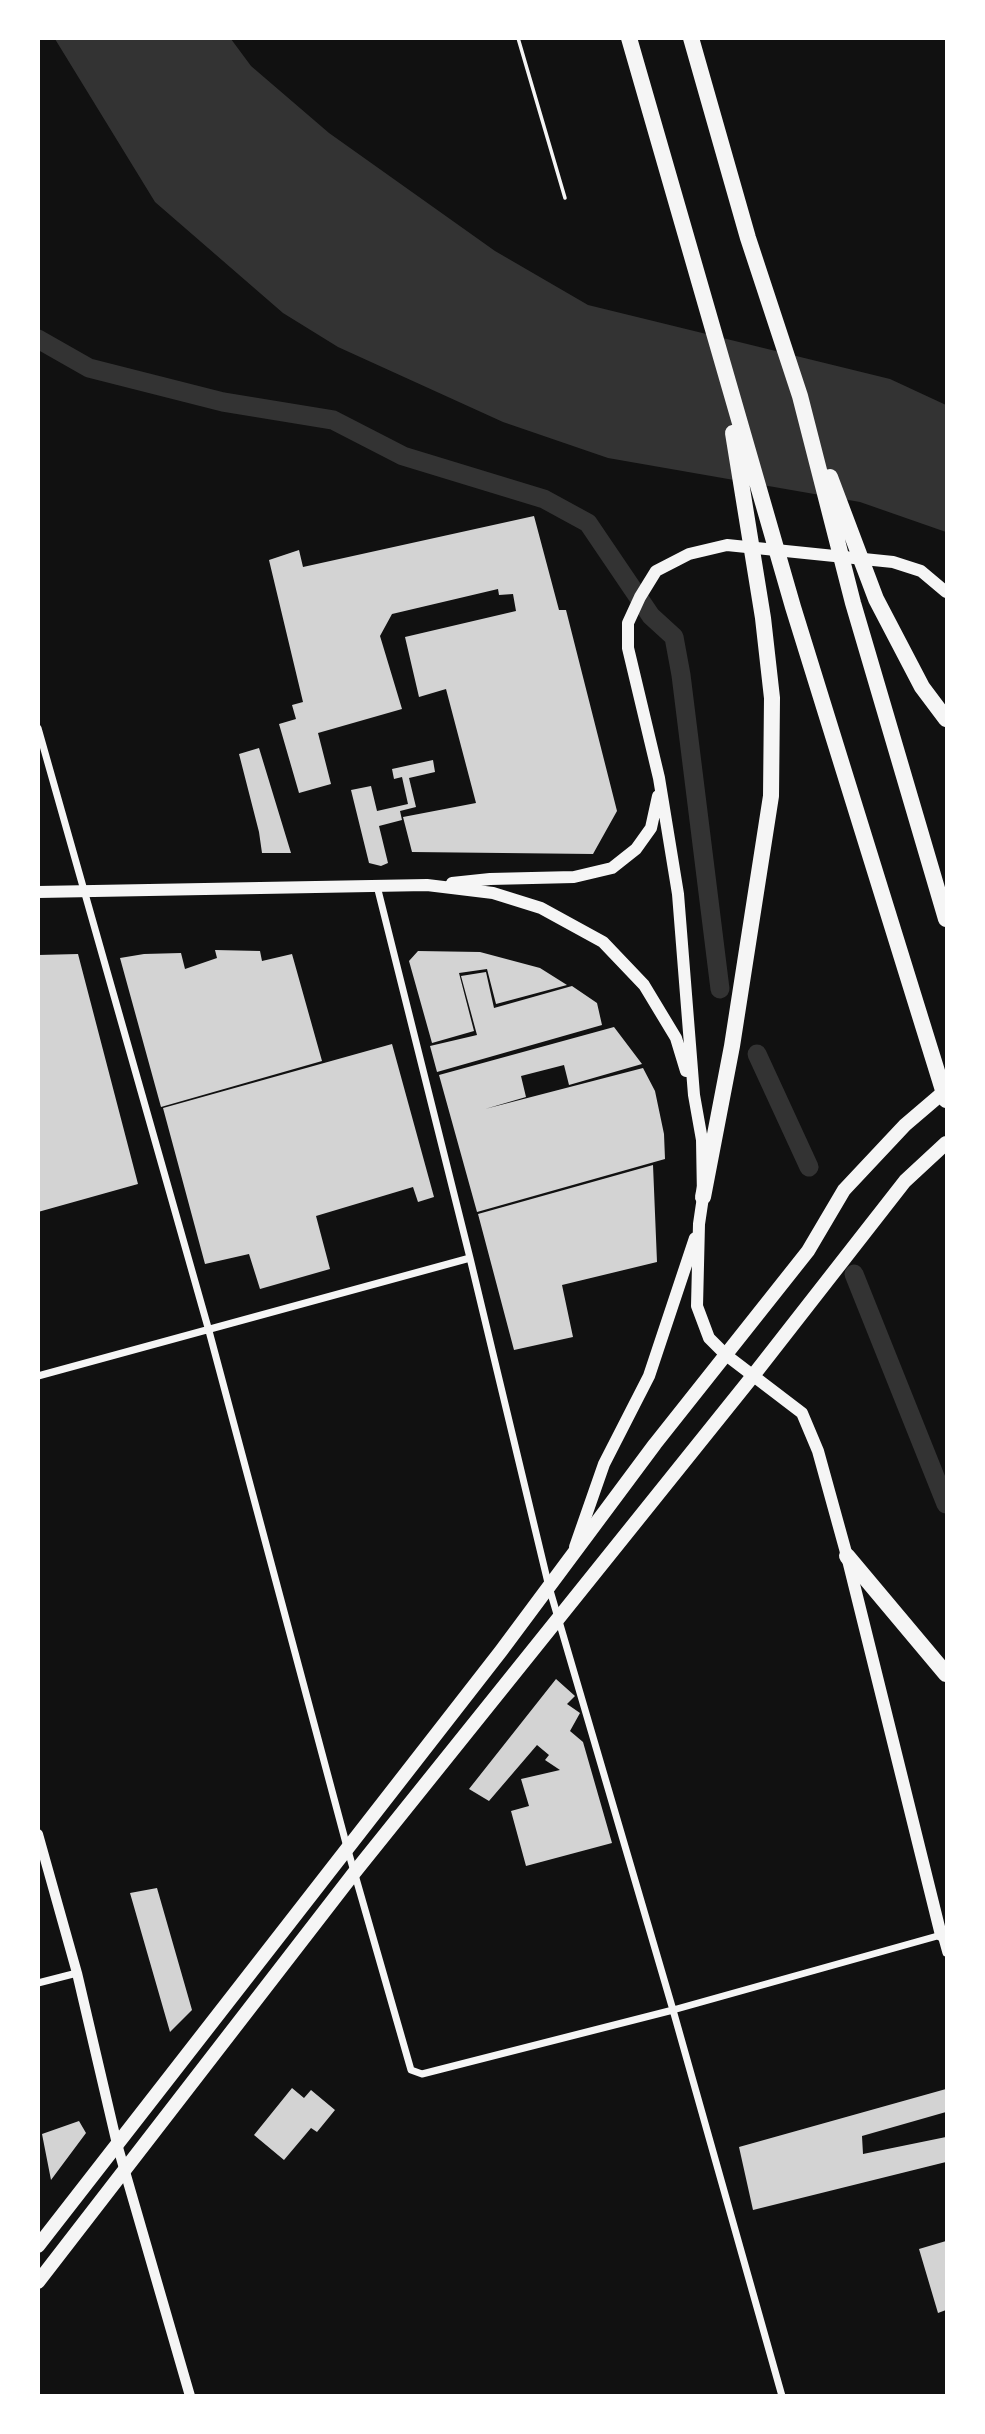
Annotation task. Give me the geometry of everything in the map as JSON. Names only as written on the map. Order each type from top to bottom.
[{"type":"highway","points":[[629,38],[793,607],[947,1100]]},
{"type":"highway","points":[[691,38],[748,238],[800,396],[876,599],[922,687],[947,719]]},
{"type":"highway","points":[[703,1197],[732,1046],[771,796],[772,698],[763,618],[721,362]]},
{"type":"highway","points":[[800,396],[853,603],[947,919]]},
{"type":"highway","points":[[847,1556],[947,1674]]},
{"type":"main road","points":[[944,1935],[818,1451],[802,1413],[752,1377],[709,1338],[696,1306],[699,1224],[703,1197],[702,1140],[694,1095],[678,894],[659,778],[628,648],[628,623],[656,571],[689,554],[727,545],[892,562],[921,571],[947,592]]},
{"type":"main road","points":[[38,892],[427,885],[490,879],[574,877],[612,868],[636,849],[651,828],[658,805],[659,778]]},
{"type":"main road","points":[[427,885],[493,893],[541,908],[603,942],[645,985],[676,1038],[694,1095]]},
{"type":"main road","points":[[38,2246],[808,1251],[844,1190],[905,1125],[947,1090]]},
{"type":"main road","points":[[38,2282],[354,1872],[752,1377],[905,1181],[947,1143]]},
{"type":"main road","points":[[574,1551],[604,1464],[649,1376],[699,1224]]},
{"type":"street","points":[[38,728],[209,1331],[347,1847],[411,2070],[422,2074],[673,2010],[944,1935],[947,1953]]},
{"type":"street","points":[[377,886],[549,1587],[782,2396]]},
{"type":"street","points":[[38,1376],[470,1258]]},
{"type":"street","points":[[38,1834],[77,1973],[117,2144],[190,2396]]},
{"type":"street","points":[[38,1983],[77,1973]]},
{"type":"path","points":[[518,38],[565,198]]},
{"type":"shaded area","points":[[55,39],[231,39],[251,66],[329,133],[495,251],[588,305],[890,379],[946,405],[946,532],[860,502],[608,458],[503,422],[338,347],[283,313],[155,202]]},
{"type":"building","points":[[534,516],[559,610],[566,610],[617,811],[593,854],[412,852],[403,817],[476,803],[446,689],[419,697],[405,637],[516,611],[513,594],[499,595],[498,589],[392,614],[380,636],[402,709],[318,733],[331,784],[299,793],[279,724],[296,719],[292,705],[303,702],[269,560],[299,550],[303,567]]},
{"type":"building","points":[[259,748],[291,853],[262,853],[239,754]]},
{"type":"building","points":[[433,760],[435,772],[409,778],[416,807],[400,811],[402,820],[379,826],[388,863],[381,866],[369,863],[351,790],[371,786],[377,811],[408,804],[402,777],[394,779],[392,769]]},
{"type":"building","points":[[215,950],[260,951],[262,961],[292,954],[322,1061],[161,1107],[120,958],[181,953],[185,969],[217,958]]},
{"type":"building","points":[[418,951],[480,952],[540,968],[567,985],[496,1004],[487,969],[459,973],[474,1031],[432,1043],[409,961]]},
{"type":"building","points":[[78,954],[138,1184],[38,1212],[38,955]]},
{"type":"building","points":[[486,972],[494,1008],[572,986],[597,1003],[602,1025],[437,1072],[430,1046],[477,1035],[461,976]]},
{"type":"building","points":[[614,1027],[642,1064],[569,1085],[564,1065],[521,1076],[526,1097],[485,1109],[643,1068],[655,1091],[664,1134],[665,1159],[477,1212],[439,1075]]},
{"type":"building","points":[[392,1044],[434,1197],[418,1202],[413,1187],[316,1216],[330,1269],[260,1289],[249,1254],[205,1264],[163,1108]]},
{"type":"building","points":[[653,1165],[657,1262],[562,1285],[573,1337],[514,1350],[478,1214]]},
{"type":"building","points":[[556,1679],[575,1696],[567,1704],[580,1713],[570,1731],[583,1742],[612,1843],[526,1866],[511,1811],[529,1806],[521,1779],[560,1770],[545,1760],[549,1755],[537,1745],[489,1801],[469,1789]]},
{"type":"building","points":[[157,1888],[192,2010],[170,2032],[130,1893]]},
{"type":"building","points":[[292,2088],[304,2098],[311,2090],[335,2110],[317,2132],[311,2128],[284,2160],[254,2135]]},
{"type":"building","points":[[946,2089],[946,2112],[862,2136],[863,2154],[946,2137],[946,2162],[753,2210],[739,2147]]},
{"type":"building","points":[[79,2121],[86,2133],[51,2180],[42,2134]]},
{"type":"building","points":[[946,2241],[946,2310],[938,2313],[919,2249]]},
{"type":"waterway","points":[[38,339],[89,368],[223,402],[333,420],[403,456],[544,499],[588,523],[651,616],[674,637],[720,989]]},
{"type":"waterway","points":[[757,1054],[809,1167]]},
{"type":"waterway","points":[[854,1274],[946,1504]]}]
